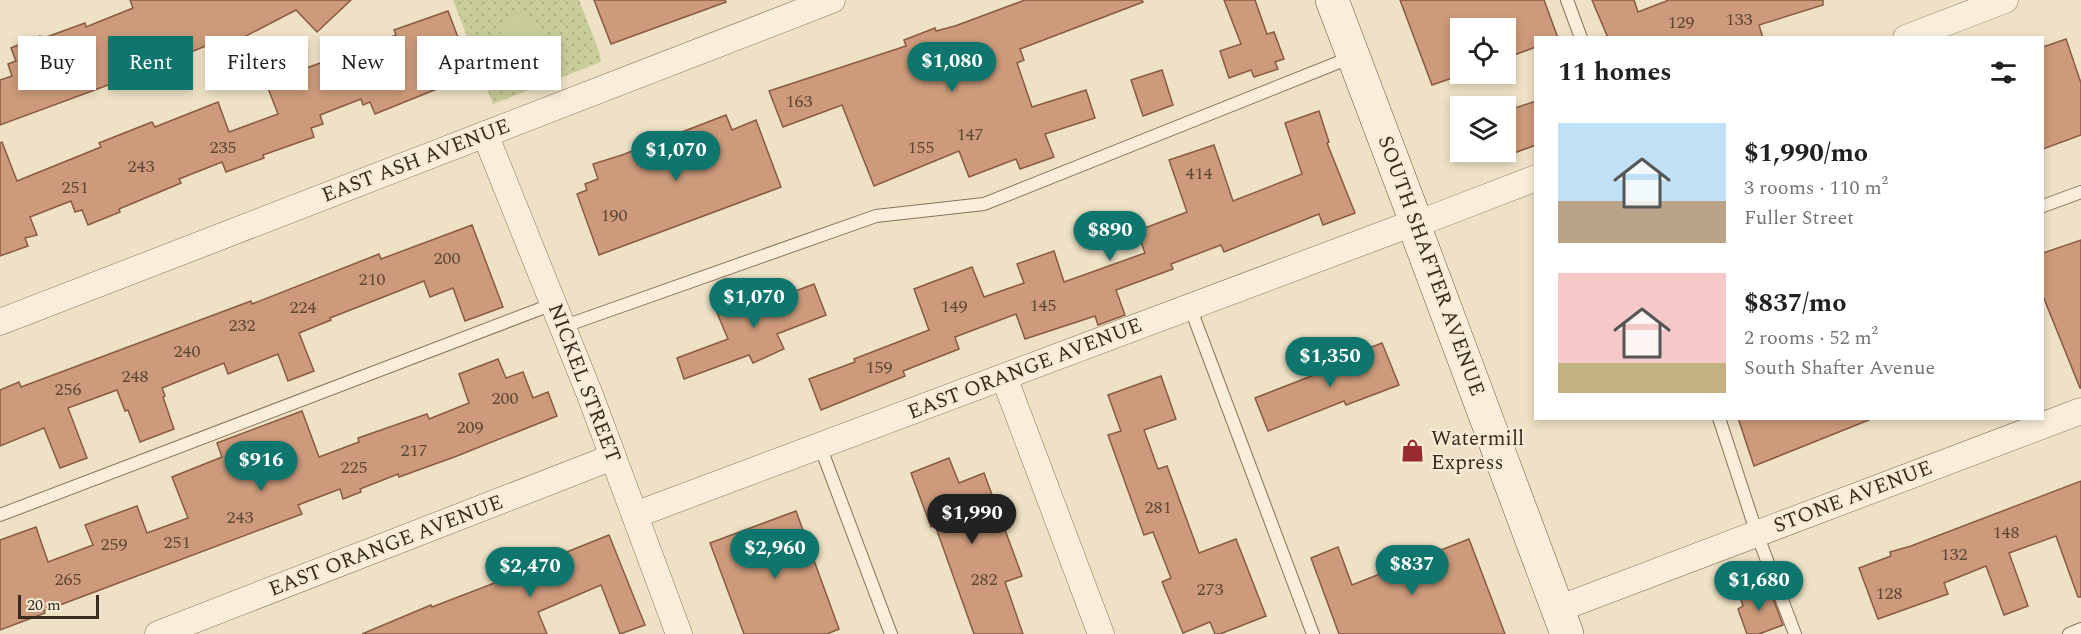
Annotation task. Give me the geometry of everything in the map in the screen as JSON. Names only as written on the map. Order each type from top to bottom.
[{"type":"main road","name":"SOUTH SHAFTER AVENUE","points":[[1332,0],[1562,622]]},
{"type":"street","name":"EAST ASH AVENUE","points":[[0,322],[832,0]]},
{"type":"street","points":[[1911,36],[2005,0]]},
{"type":"street","name":"NICKEL STREET","points":[[485,134],[613,457],[675,631]]},
{"type":"street","name":"EAST ORANGE AVENUE","points":[[635,516],[1534,179]]},
{"type":"street","points":[[1004,377],[1101,634]]},
{"type":"street","name":"STONE AVENUE","points":[[1562,622],[1757,534],[2081,411]]},
{"type":"street","name":"EAST ORANGE AVENUE","points":[[158,634],[613,457]]},
{"type":"lane","points":[[1567,0],[1580,36]]},
{"type":"lane","points":[[0,515],[558,316],[876,216],[984,204],[1353,57]]},
{"type":"lane","points":[[2044,206],[2081,192]]},
{"type":"lane","points":[[1190,307],[1313,634]]},
{"type":"lane","points":[[1720,420],[1757,534],[1795,634]]},
{"type":"lane","points":[[820,446],[891,634]]},
{"type":"lane","points":[[2069,634],[2081,629]]},
{"type":"green space","points":[[453,0],[579,0],[601,62],[561,78],[561,36],[467,36]]},
{"type":"green space","points":[[514,11],[546,30],[542,36],[499,36]]},
{"type":"green space","points":[[488,90],[529,90],[493,104]]},
{"type":"building","points":[[130,0],[351,0],[317,32],[296,10],[246,36],[205,36],[205,46],[193,51],[193,36],[108,36],[108,85],[96,89],[96,36],[49,36],[85,23],[86,27],[133,8]]},
{"type":"building","points":[[594,0],[725,0],[726,2],[611,44]]},
{"type":"building","points":[[1025,0],[1142,0],[1143,2],[1020,49],[1024,60],[1017,63],[1032,107],[1086,90],[1095,118],[1045,134],[1054,157],[1020,169],[1016,159],[969,177],[959,151],[874,186],[842,105],[783,127],[769,91],[906,46],[904,40],[935,28],[936,31],[955,26]]},
{"type":"building","points":[[1224,0],[1255,0],[1267,34],[1274,32],[1284,59],[1275,62],[1278,69],[1254,77],[1251,70],[1229,78],[1220,51],[1241,44]]},
{"type":"building","points":[[1400,0],[1544,0],[1557,36],[1534,36],[1534,48],[1516,54],[1516,18],[1450,18],[1450,79],[1432,85]]},
{"type":"building","points":[[1592,0],[1634,0],[1638,12],[1669,0],[1823,0],[1823,5],[1759,25],[1762,36],[1607,36]]},
{"type":"building","points":[[448,11],[457,36],[417,36],[417,90],[434,90],[375,114],[370,102],[363,105],[361,99],[320,115],[323,124],[311,128],[314,137],[263,155],[264,158],[226,172],[222,162],[179,179],[181,183],[119,209],[120,212],[88,225],[82,210],[75,212],[71,201],[30,217],[37,235],[25,238],[28,246],[0,256],[0,143],[2,142],[17,181],[101,147],[99,143],[152,122],[155,127],[218,102],[229,132],[278,114],[269,90],[308,90],[308,67],[320,63],[320,90],[405,90],[405,36],[393,36],[396,35],[394,30]]},
{"type":"building","points":[[2066,39],[2081,83],[2081,135],[2044,149],[2044,47]]},
{"type":"building","points":[[18,45],[18,90],[95,90],[0,125],[0,80],[12,76],[8,64],[16,61],[11,48]]},
{"type":"building","points":[[1162,70],[1173,105],[1143,116],[1131,80]]},
{"type":"building","points":[[1534,102],[1534,146],[1516,152],[1516,108]]},
{"type":"building","points":[[1319,111],[1329,142],[1327,143],[1355,213],[1323,225],[1319,214],[1224,252],[1221,245],[1171,264],[1173,269],[1116,290],[1125,315],[1098,325],[1095,316],[1025,339],[1016,314],[955,337],[959,349],[903,371],[905,376],[821,410],[809,379],[929,330],[914,289],[972,267],[984,297],[1024,283],[1017,264],[1054,251],[1064,282],[1145,253],[1137,231],[1187,212],[1169,160],[1214,145],[1233,201],[1302,174],[1285,123]]},
{"type":"building","points":[[726,115],[732,130],[756,120],[781,187],[599,255],[577,194],[587,190],[585,184],[598,179],[593,164]]},
{"type":"building","points":[[472,225],[503,307],[465,321],[453,288],[430,297],[424,281],[330,318],[331,320],[299,333],[314,371],[288,381],[278,354],[228,374],[224,363],[162,388],[174,429],[140,442],[128,410],[125,411],[117,390],[68,408],[87,458],[60,468],[44,428],[0,446],[0,390],[19,382],[21,387],[251,301],[252,304],[379,254],[381,259]]},
{"type":"building","points":[[2081,240],[2081,388],[2044,298],[2044,253]]},
{"type":"building","points":[[814,284],[826,315],[777,334],[784,349],[753,363],[749,355],[684,379],[677,358],[728,339],[715,308],[759,290],[764,303]]},
{"type":"building","points":[[1382,343],[1399,385],[1346,405],[1344,401],[1268,431],[1255,398],[1332,368],[1330,363]]},
{"type":"building","points":[[498,359],[506,378],[523,372],[533,398],[548,392],[557,416],[457,456],[399,477],[398,474],[360,489],[361,492],[343,499],[340,489],[298,505],[302,514],[44,611],[45,613],[0,630],[0,540],[36,527],[48,562],[93,545],[85,525],[137,506],[147,533],[188,518],[172,477],[222,457],[217,443],[302,411],[319,457],[359,442],[358,438],[427,414],[429,419],[469,403],[459,374]]},
{"type":"building","points":[[1161,376],[1176,419],[1144,430],[1158,469],[1167,466],[1199,553],[1236,539],[1266,616],[1220,634],[1215,634],[1210,622],[1183,633],[1162,582],[1171,578],[1153,532],[1144,535],[1108,435],[1121,431],[1108,395]]},
{"type":"building","points":[[1739,420],[1869,420],[1754,466]]},
{"type":"building","points":[[949,458],[959,483],[984,473],[1022,576],[1005,582],[1023,634],[974,634],[935,525],[931,527],[911,473]]},
{"type":"building","points":[[2081,481],[2081,597],[2078,597],[2056,536],[2009,553],[2028,606],[2004,615],[1986,566],[1944,583],[1948,594],[1878,619],[1859,568],[1891,556],[1890,552]]},
{"type":"building","points":[[796,511],[839,629],[827,634],[744,634],[710,543]]},
{"type":"building","points":[[609,535],[645,625],[620,634],[601,585],[538,612],[547,634],[362,634],[431,605],[432,607],[523,572],[522,570]]},
{"type":"building","points":[[1469,539],[1505,634],[1339,634],[1311,558],[1338,547],[1352,585]]},
{"type":"building","points":[[1768,585],[1783,625],[1759,634],[1747,634],[1738,609],[1743,606],[1740,596]]},
{"type":"place","name":"Watermill Express","points":[[1413,451]]}]
